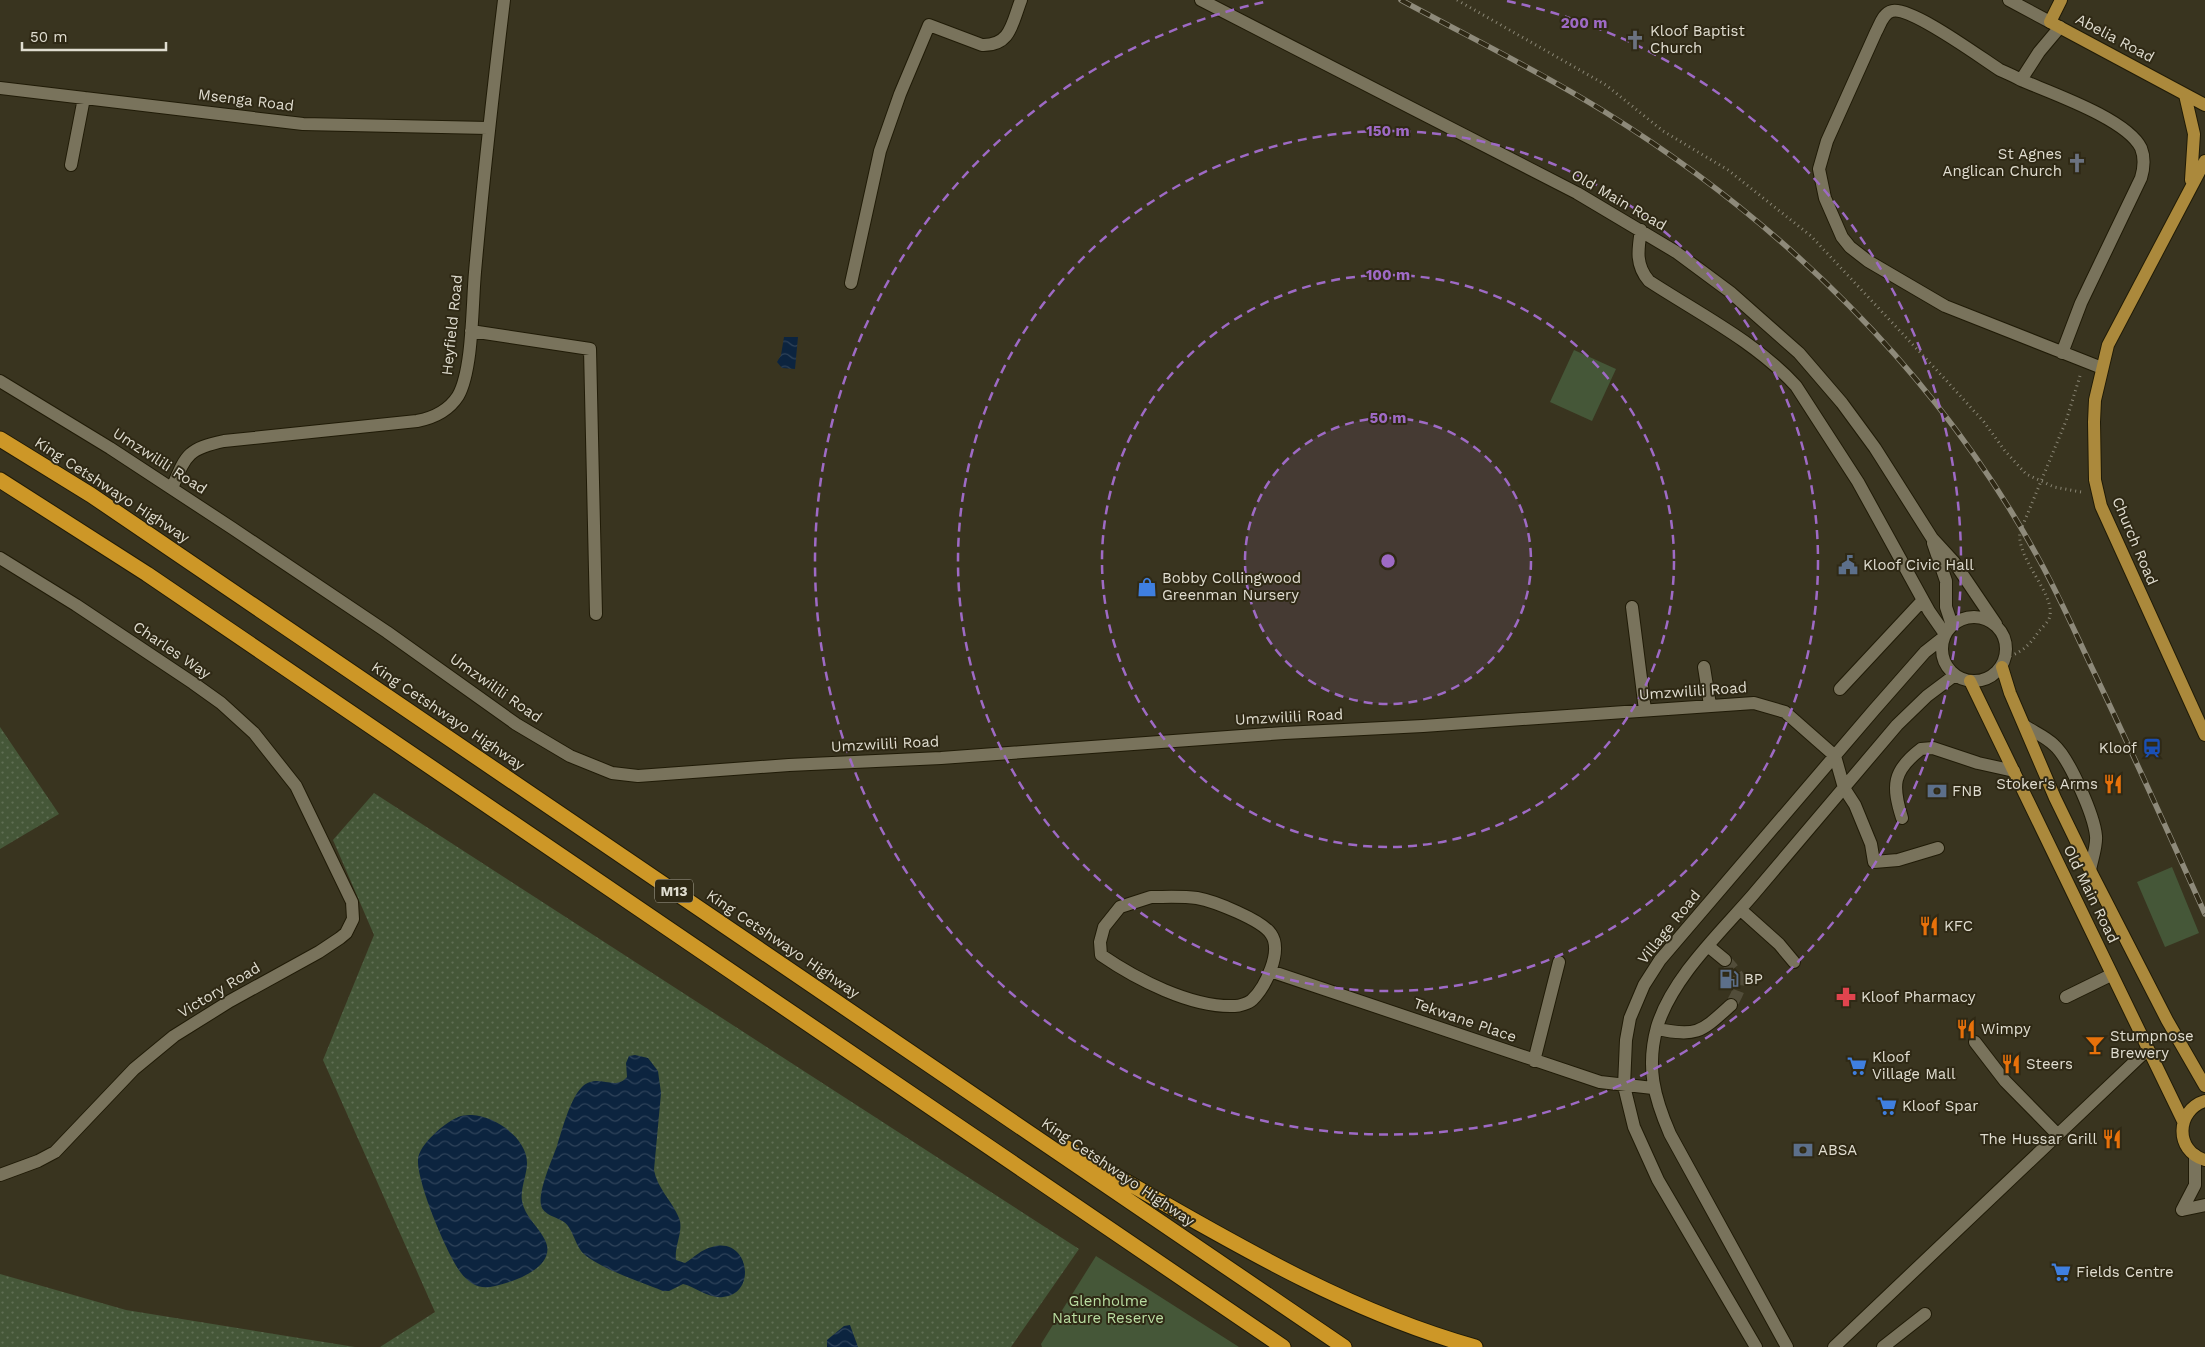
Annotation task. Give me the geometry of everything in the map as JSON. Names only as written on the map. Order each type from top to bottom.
[{"type":"highway","name":"King Cetshwayo Highway","points":[[0,439],[99,500],[1344,1347]]},
{"type":"highway","name":"M13","points":[[0,480],[147,574],[1283,1347]]},
{"type":"highway","points":[[977,1097],[1300,1278],[1398,1322],[1475,1347]]},
{"type":"highway","points":[[1261,1332],[1277,1347]]},
{"type":"main road","points":[[2055,24],[2061,0]]},
{"type":"main road","name":"Abelia Road","points":[[2055,24],[2205,105]]},
{"type":"main road","points":[[2185,95],[2194,134],[2189,190]]},
{"type":"main road","name":"Church Road","points":[[2205,161],[2108,345],[2095,400],[2094,422],[2094,462],[2098,495],[2118,546],[2205,735]]},
{"type":"main road","name":"Old Main Road","points":[[2004,662],[2010,693],[2090,870],[2167,1020],[2205,1086]]},
{"type":"main road","name":"Old Main Road","points":[[1970,681],[2183,1121]]},
{"type":"main road","points":[[2202,1159],[2188,1149],[2183,1140],[2182,1131],[2183,1121],[2187,1112],[2194,1105],[2205,1101]]},
{"type":"street","name":"Heyfield Road","points":[[172,488],[184,460],[200,447],[214,443],[417,421],[440,413],[450,406],[460,390],[471,331],[488,128],[504,0]]},
{"type":"street","points":[[851,283],[880,151],[900,94],[929,25],[982,45],[991,45],[1002,42],[1006,37],[1021,0]]},
{"type":"street","name":"Old Main Road","points":[[1201,0],[1436,119],[1576,193],[1676,252],[1730,292],[1798,353],[1867,436],[1932,538],[1954,562],[1996,624]]},
{"type":"street","name":"Abelia Road","points":[[2009,0],[2055,24]]},
{"type":"street","points":[[2062,352],[2081,303],[2141,178],[2144,158],[2138,143],[2124,129],[2086,108],[2002,71],[1931,25],[1898,10],[1885,14],[1827,141],[1819,169],[1820,181],[1833,221],[1842,237],[1850,247],[1868,261],[1945,306],[2102,368]]},
{"type":"street","points":[[2021,80],[2055,24]]},
{"type":"street","name":"Msenga Road","points":[[0,88],[302,124],[488,128]]},
{"type":"street","points":[[71,165],[84,98]]},
{"type":"street","points":[[1641,230],[1637,254],[1641,270],[1648,281],[1737,338],[1784,374],[1796,386],[1858,482],[1923,600],[1947,632]]},
{"type":"street","points":[[471,331],[590,349],[596,614]]},
{"type":"street","name":"Umzwilili Road","points":[[0,381],[172,488],[388,632],[516,724],[592,767],[623,775],[638,776],[789,765],[941,758],[1754,703],[1784,712],[1835,756]]},
{"type":"street","name":"Old Main Road","points":[[1932,538],[1946,582],[1947,632]]},
{"type":"street","name":"Charles Way","points":[[0,558],[76,605],[221,703],[254,733],[290,777],[301,797]]},
{"type":"street","points":[[1840,689],[1923,600]]},
{"type":"street","points":[[1632,607],[1645,710]]},
{"type":"street","points":[[1969,616],[1979,616],[1996,624],[2006,640],[2004,662],[1988,678],[1970,681],[1955,675],[1944,662],[1942,645],[1947,632],[1969,616]]},
{"type":"street","name":"Village Road","points":[[1756,1347],[1658,1180],[1634,1127],[1624,1086],[1626,1040],[1630,1018],[1644,985],[1660,960],[1677,939],[1925,652],[1947,632]]},
{"type":"street","points":[[1704,666],[1710,705]]},
{"type":"street","points":[[1787,1347],[1670,1134],[1657,1104],[1653,1088],[1652,1056],[1657,1029],[1672,995],[1708,946],[1912,711],[1927,696],[1955,675]]},
{"type":"street","points":[[2025,726],[2054,744],[2062,753],[2075,778],[2092,818],[2096,837],[2090,870]]},
{"type":"street","points":[[1902,818],[1896,798],[1895,782],[1898,774],[1921,749],[1934,748],[1978,763],[2014,770]]},
{"type":"street","points":[[1835,756],[1844,788],[1855,805],[1871,844],[1874,862],[1898,860],[1938,848]]},
{"type":"street","name":"Victory Road","points":[[0,1175],[38,1161],[62,1147],[134,1068],[174,1036],[237,996],[319,952],[346,932],[353,919],[352,902],[301,797]]},
{"type":"street","points":[[1151,897],[1198,898],[1253,918],[1272,934],[1276,948],[1270,971],[1251,1001],[1236,1006],[1218,1005],[1182,997],[1120,968],[1101,955],[1100,942],[1104,927],[1120,907],[1151,897]]},
{"type":"street","points":[[1741,910],[1779,944],[1794,962]]},
{"type":"street","points":[[1708,946],[1725,960]]},
{"type":"street","points":[[1534,1061],[1559,962]]},
{"type":"street","name":"Tekwane Place","points":[[1270,971],[1600,1082],[1653,1088]]},
{"type":"street","points":[[2066,997],[2111,975]]},
{"type":"street","points":[[1657,1029],[1680,1033],[1699,1032],[1732,1005]]},
{"type":"street","points":[[1975,1042],[2005,1081],[2058,1134]]},
{"type":"street","points":[[1843,1344],[2147,1050]]},
{"type":"street","points":[[2202,1159],[2195,1185],[2182,1210],[2205,1205]]},
{"type":"street","points":[[1883,1347],[1925,1314]]},
{"type":"path","points":[[1457,0],[1606,85],[1663,131],[1728,170],[1811,236],[1951,385],[2026,474],[2054,487],[2098,495]]},
{"type":"path","points":[[2004,662],[2030,644],[2048,620],[2045,595],[2024,558],[2019,540],[2020,532],[2066,422],[2085,361]]},
{"type":"green space","points":[[1574,350],[1616,369],[1592,421],[1550,402]]},
{"type":"green space","points":[[0,727],[59,814],[0,849]]},
{"type":"green space","points":[[374,793],[1079,1249],[1011,1347],[380,1347],[435,1312],[323,1060],[374,935],[333,840]]},
{"type":"green space","points":[[2172,867],[2199,933],[2165,947],[2137,882]]},
{"type":"green space","name":"Glenholme Nature Reserve","points":[[1096,1256],[1239,1347],[1042,1347],[1041,1344]]},
{"type":"green space","points":[[0,1274],[126,1310],[355,1347],[0,1347]]},
{"type":"water","points":[[784,337],[798,337],[795,369],[782,368],[777,362],[781,355]]},
{"type":"water","points":[[635,1055],[648,1058],[658,1071],[661,1093],[654,1170],[658,1183],[679,1218],[680,1233],[676,1249],[676,1260],[685,1263],[712,1247],[725,1246],[734,1250],[741,1257],[745,1277],[741,1286],[734,1294],[718,1297],[708,1295],[683,1284],[669,1291],[663,1291],[611,1270],[591,1260],[584,1254],[567,1225],[542,1208],[543,1184],[567,1115],[578,1092],[582,1087],[594,1081],[617,1083],[622,1081],[627,1077],[626,1063],[629,1056]]},
{"type":"water","points":[[472,1115],[481,1116],[500,1124],[516,1137],[522,1145],[527,1163],[522,1201],[526,1212],[545,1240],[547,1250],[545,1259],[530,1273],[509,1282],[490,1287],[477,1286],[470,1282],[455,1264],[427,1201],[419,1171],[419,1154],[434,1134],[455,1118]]},
{"type":"water","points":[[850,1325],[858,1347],[827,1347],[827,1340],[844,1326]]},
{"type":"tunnel","points":[[1725,960],[1740,981],[1740,986],[1731,1005]]},
{"type":"railway","points":[[1401,0],[1580,97],[1670,155],[1733,202],[1793,252],[1849,306],[1902,363],[1951,423],[1996,487],[2044,568],[2121,729],[2205,914]]},
{"type":"place","name":"Kloof Baptist Church","points":[[1635,40]]},
{"type":"place","name":"St Agnes Anglican Church","points":[[2077,163]]},
{"type":"place","name":"Kloof Civic Hall","points":[[1848,565]]},
{"type":"place","name":"Bobby Collingwood Greenman Nursery","points":[[1147,587]]},
{"type":"place","name":"Kloof","points":[[2152,748]]},
{"type":"place","name":"Stoker's Arms","points":[[2113,784]]},
{"type":"place","name":"FNB","points":[[1937,791]]},
{"type":"place","name":"KFC","points":[[1929,926]]},
{"type":"place","name":"BP","points":[[1729,979]]},
{"type":"place","name":"Kloof Pharmacy","points":[[1846,997]]},
{"type":"place","name":"Wimpy","points":[[1966,1029]]},
{"type":"place","name":"Stumpnose Brewery","points":[[2095,1045]]},
{"type":"place","name":"Steers","points":[[2011,1064]]},
{"type":"place","name":"Kloof Village Mall","points":[[1857,1066]]},
{"type":"place","name":"Kloof Spar","points":[[1887,1106]]},
{"type":"place","name":"The Hussar Grill","points":[[2112,1139]]},
{"type":"place","name":"ABSA","points":[[1803,1150]]},
{"type":"place","name":"Fields Centre","points":[[2061,1272]]}]
